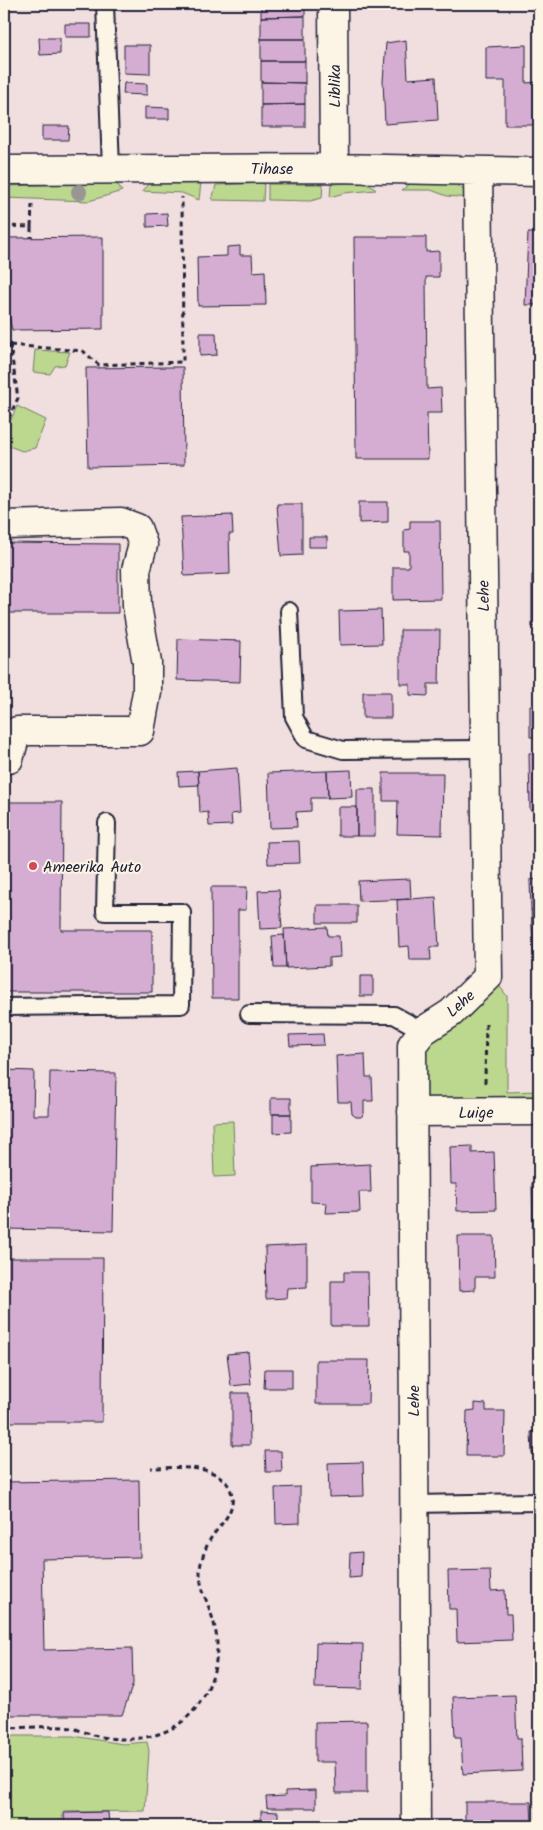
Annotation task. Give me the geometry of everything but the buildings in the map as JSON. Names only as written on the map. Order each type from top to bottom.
[{"type":"street","name":"Liblika","points":[[333,4],[334,168]]},
{"type":"street","name":"Tihase","points":[[4,170],[334,168],[539,172]]},
{"type":"street","name":"Lehe","points":[[416,1826],[412,1045],[423,1031],[451,1014],[488,977],[478,171]]},
{"type":"street","points":[[4,525],[121,522],[137,528],[143,545],[136,570],[137,606],[147,662],[147,692],[140,731],[17,731],[9,758],[4,758]]},
{"type":"street","name":"Luige","points":[[412,1112],[539,1111]]},
{"type":"lane","points":[[105,4],[110,169]]},
{"type":"lane","points":[[289,612],[294,717],[306,740],[343,750],[485,749]]},
{"type":"lane","points":[[4,1007],[181,1004],[182,912],[106,912],[107,823]]},
{"type":"lane","points":[[249,1014],[394,1016],[423,1031]]},
{"type":"lane","points":[[413,1504],[539,1502]]},
{"type":"path","points":[[10,346],[83,351],[99,365],[171,365],[183,362],[182,196]]},
{"type":"path","points":[[31,238],[32,205]]},
{"type":"path","points":[[4,226],[31,227]]},
{"type":"path","points":[[4,337],[10,346],[18,398],[6,424]]},
{"type":"path","points":[[141,359],[141,364]]},
{"type":"path","points":[[486,1111],[484,1045],[488,977]]},
{"type":"path","points":[[4,1728],[71,1728],[99,1737],[128,1739],[164,1733],[185,1720],[202,1700],[212,1677],[217,1653],[215,1628],[201,1585],[201,1563],[210,1539],[225,1522],[232,1507],[229,1487],[220,1476],[201,1470],[150,1468]]},
{"type":"green space","points":[[152,182],[201,182],[199,200],[182,193],[142,191]]},
{"type":"green space","points":[[110,183],[118,185],[122,191],[89,201],[4,198],[4,186]]},
{"type":"green space","points":[[264,183],[263,201],[212,200],[216,185]]},
{"type":"green space","points":[[361,183],[367,184],[376,190],[344,193],[330,197],[331,184]]},
{"type":"green space","points":[[455,183],[466,192],[467,198],[447,196],[431,190],[402,190],[410,184]]},
{"type":"green space","points":[[268,184],[323,184],[322,198],[310,201],[268,200]]},
{"type":"green space","points":[[35,350],[70,352],[65,365],[55,366],[50,374],[33,372]]},
{"type":"green space","points":[[17,406],[46,420],[35,448],[22,451],[4,444],[4,436]]},
{"type":"green space","points":[[495,980],[507,996],[507,1092],[539,1091],[539,1101],[427,1102],[419,1095],[424,1051]]},
{"type":"green space","points":[[233,1121],[235,1176],[214,1177],[212,1122]]},
{"type":"green space","points":[[4,1736],[73,1736],[123,1744],[147,1742],[149,1751],[145,1811],[63,1812],[62,1826],[4,1826]]},
{"type":"place","name":"Ameerika Auto","points":[[33,866]]}]
